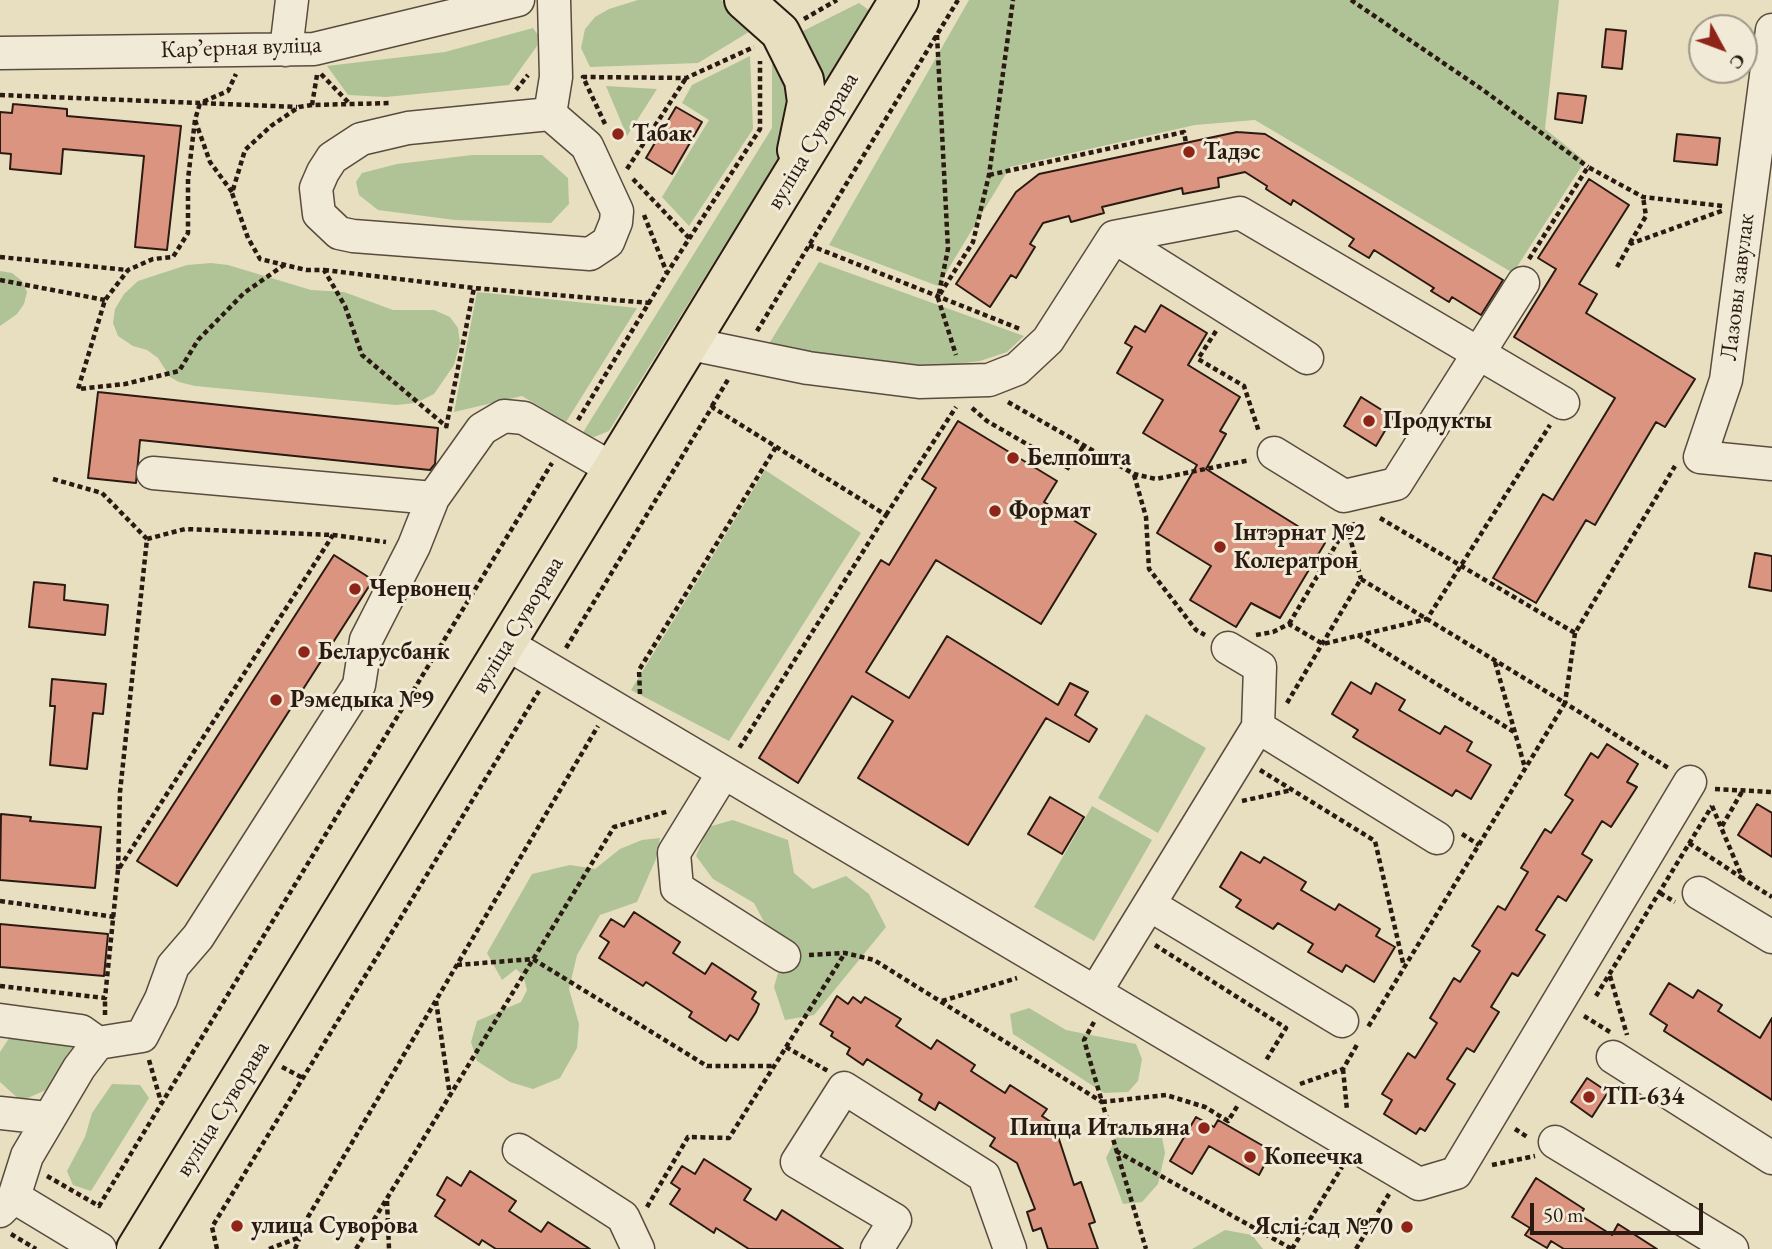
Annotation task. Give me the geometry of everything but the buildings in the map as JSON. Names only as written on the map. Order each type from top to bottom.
[{"type":"main road","points":[[744,0],[780,33],[804,80],[807,102],[804,128],[779,197]]},
{"type":"main road","name":"вуліца Суворава","points":[[136,1249],[899,0]]},
{"type":"street","points":[[292,0],[296,61]]},
{"type":"street","name":"Карʼерная вуліца","points":[[0,53],[296,61],[314,49],[518,0]]},
{"type":"street","points":[[550,114],[556,77],[554,0]]},
{"type":"street","name":"Лазовы завулак","points":[[1689,459],[1727,380],[1772,30]]},
{"type":"street","points":[[550,114],[587,146],[617,211],[614,232],[608,242],[590,254],[353,236],[339,233],[319,214],[317,188],[323,172],[332,158],[361,139],[408,128],[550,114]]},
{"type":"street","points":[[691,344],[742,356],[973,392],[989,380],[1017,369],[1048,340],[1114,237],[1240,213],[1563,403]]},
{"type":"street","points":[[1114,237],[1307,358]]},
{"type":"street","points":[[1258,454],[1344,496],[1396,484],[1523,283]]},
{"type":"street","points":[[100,1249],[12,1193],[47,1118],[98,1044],[142,1036],[161,999],[173,966],[198,937],[359,685],[366,640],[414,546],[433,498],[474,438],[482,429],[504,416],[524,418],[613,469]]},
{"type":"street","points":[[1689,459],[1772,464]]},
{"type":"street","points":[[153,473],[433,498]]},
{"type":"street","points":[[1102,995],[1150,905],[1258,727],[1260,667],[1237,639]]},
{"type":"street","points":[[507,645],[551,671],[625,704],[723,775],[1054,966],[1419,1184],[1456,1173],[1698,786]]},
{"type":"street","points":[[1258,727],[1437,838]]},
{"type":"street","points":[[723,775],[674,853],[677,888],[784,956]]},
{"type":"street","points":[[1699,893],[1772,937]]},
{"type":"street","points":[[1150,905],[1342,1021]]},
{"type":"street","points":[[0,1020],[80,1031],[98,1044]]},
{"type":"street","points":[[1622,1050],[1772,1158]]},
{"type":"street","points":[[877,1249],[895,1220],[797,1162],[844,1088],[984,1176],[1010,1249]]},
{"type":"street","points":[[0,1114],[47,1118]]},
{"type":"street","points":[[1548,1149],[1732,1249]]},
{"type":"street","points":[[519,1150],[624,1217],[634,1242]]},
{"type":"path","points":[[217,1249],[212,1227],[958,0]]},
{"type":"path","points":[[938,298],[973,242],[989,175],[1013,0]]},
{"type":"path","points":[[1351,0],[1483,90],[1588,167],[1643,197],[1731,207],[1630,244]]},
{"type":"path","points":[[937,34],[948,249],[938,298],[973,392],[968,405],[988,421],[1070,468],[1084,446]]},
{"type":"path","points":[[12,1193],[36,1169],[99,1206],[667,273],[760,129],[760,44]]},
{"type":"path","points":[[296,61],[318,71],[349,103]]},
{"type":"path","points":[[507,97],[521,86],[533,68]]},
{"type":"path","points":[[312,105],[318,71]]},
{"type":"path","points":[[200,103],[228,91],[236,74],[247,74]]},
{"type":"path","points":[[610,136],[583,77],[686,78],[626,171]]},
{"type":"path","points":[[0,95],[248,107],[399,103]]},
{"type":"path","points":[[200,103],[195,120],[188,178],[188,233],[173,257],[153,259],[128,270],[105,300],[78,389],[125,383],[179,371],[198,340],[244,293],[284,265]]},
{"type":"path","points":[[232,193],[245,150],[271,126],[299,107]]},
{"type":"path","points":[[195,120],[210,162],[232,193],[247,238],[260,259],[284,265],[474,288],[650,303]]},
{"type":"path","points":[[989,175],[1184,132],[1186,143]]},
{"type":"path","points":[[621,159],[636,197]]},
{"type":"path","points":[[1523,283],[1523,268],[1588,167]]},
{"type":"path","points":[[626,171],[690,239]]},
{"type":"path","points":[[1617,267],[1646,216],[1643,197]]},
{"type":"path","points":[[641,209],[667,273]]},
{"type":"path","points":[[809,245],[1048,340]]},
{"type":"path","points":[[0,257],[128,270]]},
{"type":"path","points":[[324,270],[345,306],[362,355],[447,427]]},
{"type":"path","points":[[0,280],[105,300]]},
{"type":"path","points":[[444,439],[474,288]]},
{"type":"path","points":[[994,402],[1007,401],[1134,474],[1156,479],[1258,454],[1259,432],[1244,386],[1198,359],[1229,309]]},
{"type":"path","points":[[723,775],[960,400],[973,392]]},
{"type":"path","points":[[1289,624],[1323,644],[1427,619],[1563,403]]},
{"type":"path","points":[[712,407],[886,515]]},
{"type":"path","points":[[295,1249],[308,1217],[456,965],[625,704],[639,670],[776,447]]},
{"type":"path","points":[[1295,1086],[1343,1069],[1564,703],[1575,633],[1689,459]]},
{"type":"path","points":[[1134,474],[1146,517],[1149,569],[1196,630],[1237,639],[1273,632],[1289,624],[1347,526],[1359,523]]},
{"type":"path","points":[[52,480],[102,493],[147,539]]},
{"type":"path","points":[[1371,520],[1384,517],[1575,633]]},
{"type":"path","points":[[1336,518],[1347,526],[1362,579]]},
{"type":"path","points":[[147,539],[185,529],[333,535],[414,546]]},
{"type":"path","points":[[118,870],[333,535]]},
{"type":"path","points":[[0,986],[105,998],[115,917],[120,792],[147,539]]},
{"type":"path","points":[[1359,635],[1514,732]]},
{"type":"path","points":[[1495,661],[1525,769]]},
{"type":"path","points":[[1564,703],[1698,786],[1772,792]]},
{"type":"path","points":[[1250,765],[1375,841],[1404,968]]},
{"type":"path","points":[[1698,786],[1721,827],[1743,879]]},
{"type":"path","points":[[1239,802],[1292,790]]},
{"type":"path","points":[[1721,827],[1743,790]]},
{"type":"path","points":[[356,1249],[614,827],[705,801]]},
{"type":"path","points":[[1689,844],[1772,897]]},
{"type":"path","points":[[0,901],[115,917]]},
{"type":"path","points":[[784,956],[845,953],[874,960],[1101,1102],[1166,1095],[1205,1107],[1228,1121],[1286,1028],[1144,939]]},
{"type":"path","points":[[634,1242],[688,1137],[729,1138],[845,953]]},
{"type":"path","points":[[456,965],[533,959],[707,1066],[775,1066]]},
{"type":"path","points":[[941,1001],[1054,966]]},
{"type":"path","points":[[1609,975],[1622,1050]]},
{"type":"path","points":[[1102,995],[1084,1040],[1146,1249]]},
{"type":"path","points":[[436,1000],[450,1096]]},
{"type":"path","points":[[142,1036],[161,1102]]},
{"type":"path","points":[[786,1047],[840,1078],[844,1088]]},
{"type":"path","points":[[1491,1165],[1548,1149]]},
{"type":"path","points":[[1116,1151],[1292,1249]]},
{"type":"path","points":[[1356,1249],[1400,1175]]},
{"type":"path","points":[[387,1199],[389,1249]]},
{"type":"path","points":[[0,1238],[7,1231],[36,1249]]},
{"type":"path","points":[[269,1249],[300,1237]]},
{"type":"green space","points":[[638,0],[721,0],[747,14],[757,27],[698,63],[590,67],[581,48],[585,29],[595,17],[609,9]]},
{"type":"green space","points":[[969,0],[1559,0],[1545,129],[1585,161],[1513,273],[1255,120],[1195,125],[1010,167],[938,286],[829,245]]},
{"type":"green space","points":[[859,3],[870,11],[825,82],[818,73],[801,32]]},
{"type":"green space","points":[[533,28],[538,35],[537,46],[509,85],[386,97],[348,95],[327,66],[445,52]]},
{"type":"green space","points":[[772,48],[796,83],[783,151],[609,431],[594,437],[582,434],[772,128]]},
{"type":"green space","points":[[750,56],[753,129],[689,226],[662,197],[709,120],[682,103],[692,85]]},
{"type":"green space","points":[[606,86],[657,89],[627,136]]},
{"type":"green space","points":[[472,155],[542,155],[568,178],[569,204],[551,223],[455,220],[378,210],[359,195],[356,182],[362,173],[397,164]]},
{"type":"green space","points":[[819,262],[1024,336],[1007,352],[980,361],[936,367],[764,352]]},
{"type":"green space","points":[[187,265],[228,265],[311,290],[344,292],[393,310],[434,310],[450,317],[458,328],[460,343],[454,365],[434,394],[416,403],[396,405],[195,386],[179,382],[170,377],[158,358],[118,336],[113,323],[115,309],[124,294],[138,281]]},
{"type":"green space","points":[[0,271],[12,273],[22,281],[27,292],[24,304],[17,314],[0,326]]},
{"type":"green space","points":[[477,292],[637,308],[566,422],[522,396],[454,412]]},
{"type":"green space","points":[[765,470],[861,533],[729,741],[631,690]]},
{"type":"green space","points":[[1146,714],[1206,748],[1158,833],[1098,798]]},
{"type":"green space","points":[[1092,806],[1152,840],[1094,941],[1034,907]]},
{"type":"green space","points":[[733,820],[788,840],[794,873],[813,889],[846,876],[869,894],[886,927],[814,1015],[785,1020],[774,987],[778,973],[771,935],[754,903],[713,879],[696,856],[708,827]]},
{"type":"green space","points":[[660,838],[656,859],[637,902],[600,915],[577,955],[569,989],[579,1024],[577,1048],[560,1078],[533,1089],[510,1082],[477,1061],[471,1042],[477,1021],[521,1002],[527,990],[523,975],[516,969],[502,980],[487,953],[532,874],[570,865],[595,869],[620,849],[642,840]]},
{"type":"green space","points":[[1029,1008],[1066,1030],[1136,1044],[1142,1059],[1138,1081],[1128,1092],[1104,1093],[1013,1034],[1010,1014]]},
{"type":"green space","points":[[57,1010],[80,1019],[74,1054],[57,1085],[21,1101],[0,1082],[0,1052],[26,1012]]},
{"type":"green space","points":[[112,1084],[140,1085],[149,1098],[91,1191],[73,1185],[67,1171],[85,1137],[92,1113]]},
{"type":"green space","points":[[1148,1122],[1162,1137],[1165,1153],[1158,1184],[1142,1202],[1123,1204],[1106,1158],[1120,1130]]},
{"type":"green space","points":[[1225,1230],[1252,1235],[1263,1249],[1192,1249]]},
{"type":"place","name":"Табак","points":[[618,134]]},
{"type":"place","name":"Тадэс","points":[[1189,152]]},
{"type":"place","name":"Продукты","points":[[1369,421]]},
{"type":"place","name":"Белпошта","points":[[1013,458]]},
{"type":"place","name":"Формат","points":[[995,511]]},
{"type":"place","name":"Інтэрнат №2 Колератрон","points":[[1220,547]]},
{"type":"place","name":"Червонец","points":[[355,589]]},
{"type":"place","name":"Беларусбанк","points":[[304,652]]},
{"type":"place","name":"Рэмедыка №9","points":[[276,700]]},
{"type":"place","name":"ТП-634","points":[[1589,1097]]},
{"type":"place","name":"Пицца Итальяна","points":[[1204,1128]]},
{"type":"place","name":"Копеечка","points":[[1250,1157]]},
{"type":"place","name":"улица Суворова","points":[[237,1226]]},
{"type":"place","name":"Яслі-сад №70","points":[[1407,1227]]}]
